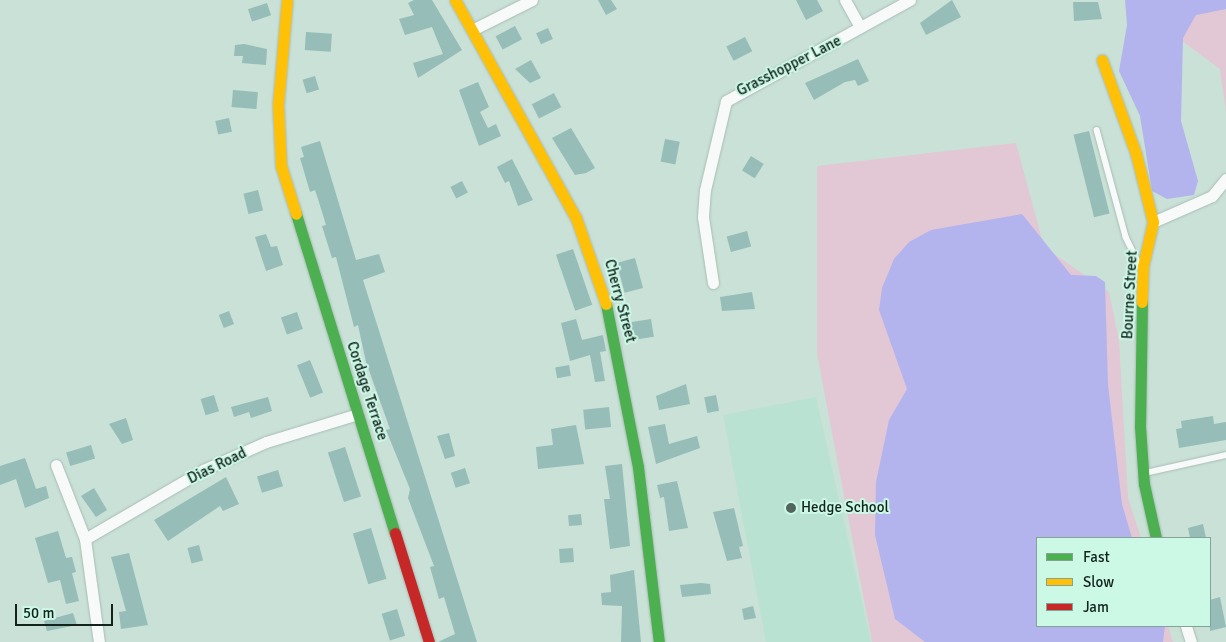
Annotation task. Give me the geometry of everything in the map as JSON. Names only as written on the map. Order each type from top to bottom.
[{"type":"street","name":"Cordage Terrace","points":[[287,0],[278,105],[280,149],[291,202],[429,642]]},
{"type":"street","name":"Cherry Street","points":[[455,0],[576,218],[602,282],[636,458],[659,642]]},
{"type":"street","points":[[472,30],[532,0]]},
{"type":"street","points":[[845,0],[860,27]]},
{"type":"street","name":"Grasshopper Lane","points":[[713,283],[704,218],[705,190],[726,100],[910,0]]},
{"type":"street","name":"Bourne Street","points":[[1102,60],[1136,154],[1153,222],[1143,272],[1143,474],[1156,537]]},
{"type":"street","points":[[1153,222],[1212,196],[1226,179]]},
{"type":"street","name":"Dias Road","points":[[85,539],[203,470],[266,442],[358,414]]},
{"type":"street","points":[[56,465],[85,539],[99,642]]},
{"type":"street","points":[[1186,627],[1192,642]]},
{"type":"lane","points":[[1097,130],[1126,237],[1143,272]]},
{"type":"lane","points":[[1143,474],[1226,455]]},
{"type":"shaded area","points":[[1127,0],[1226,0],[1226,111],[1220,69]]},
{"type":"shaded area","points":[[1016,143],[1044,247],[1109,292],[1119,341],[1128,498],[1141,537],[1036,537],[1036,627],[1168,627],[1173,642],[872,642],[817,354],[817,166]]},
{"type":"shaded area","name":"Hedge School","points":[[816,397],[871,642],[766,642],[723,415]]},
{"type":"water","points":[[1125,0],[1226,0],[1226,9],[1196,15],[1183,38],[1181,121],[1198,181],[1194,195],[1167,199],[1152,191],[1140,116],[1119,71],[1127,25]]},
{"type":"water","points":[[1022,214],[1071,275],[1096,276],[1105,282],[1108,385],[1122,504],[1132,537],[1036,537],[1036,627],[1165,627],[1163,642],[925,642],[895,619],[875,535],[876,482],[889,420],[907,389],[879,310],[882,288],[894,259],[909,242],[931,230]]},
{"type":"building","points":[[414,0],[432,0],[462,50],[418,78],[413,63],[443,54],[432,27],[405,35],[399,19],[414,15],[408,3]]},
{"type":"building","points":[[598,0],[611,0],[617,9],[606,15]]},
{"type":"building","points":[[796,0],[817,0],[823,11],[806,20]]},
{"type":"building","points":[[952,0],[961,17],[926,35],[920,23]]},
{"type":"building","points":[[1073,2],[1098,2],[1102,19],[1074,21]]},
{"type":"building","points":[[267,3],[271,15],[252,22],[248,9]]},
{"type":"building","points":[[515,26],[522,39],[503,50],[496,36]]},
{"type":"building","points":[[548,28],[553,39],[541,44],[536,33]]},
{"type":"building","points":[[306,32],[332,34],[331,52],[305,50]]},
{"type":"building","points":[[745,37],[752,51],[734,61],[726,47]]},
{"type":"building","points":[[244,44],[267,49],[266,65],[242,63],[243,56],[234,56],[235,45]]},
{"type":"building","points":[[858,59],[869,81],[858,86],[855,80],[845,82],[814,100],[805,83]]},
{"type":"building","points":[[531,60],[541,78],[530,83],[515,69]]},
{"type":"building","points":[[315,76],[319,89],[307,93],[303,80]]},
{"type":"building","points":[[478,82],[489,107],[480,112],[488,128],[496,124],[501,136],[479,146],[459,90]]},
{"type":"building","points":[[233,90],[258,92],[256,109],[232,107]]},
{"type":"building","points":[[554,93],[561,107],[539,119],[532,104]]},
{"type":"building","points":[[229,118],[232,132],[218,135],[215,121]]},
{"type":"building","points":[[571,128],[595,168],[586,173],[575,175],[552,138]]},
{"type":"building","points":[[1089,131],[1110,213],[1094,217],[1073,135]]},
{"type":"building","points":[[665,139],[680,142],[675,164],[661,162]]},
{"type":"building","points":[[320,141],[356,260],[379,254],[385,272],[363,280],[477,642],[438,642],[455,634],[444,597],[439,599],[430,567],[434,566],[408,498],[410,489],[386,430],[390,429],[366,362],[358,325],[354,327],[336,257],[332,258],[322,226],[326,225],[318,199],[315,190],[310,192],[300,158],[304,157],[301,147]]},
{"type":"building","points":[[751,156],[764,164],[755,178],[742,170]]},
{"type":"building","points":[[512,159],[533,200],[518,206],[509,181],[505,183],[497,167]]},
{"type":"building","points":[[462,181],[468,193],[456,198],[450,187]]},
{"type":"building","points":[[258,190],[263,210],[249,214],[243,194]]},
{"type":"building","points":[[747,231],[751,246],[731,252],[727,236]]},
{"type":"building","points":[[266,234],[271,247],[277,246],[283,265],[266,271],[255,237]]},
{"type":"building","points":[[573,249],[592,305],[575,311],[556,255]]},
{"type":"building","points":[[635,258],[643,288],[625,293],[617,263]]},
{"type":"building","points":[[752,292],[755,309],[722,311],[720,297]]},
{"type":"building","points":[[229,311],[234,324],[224,328],[219,315]]},
{"type":"building","points":[[297,312],[303,329],[287,335],[281,318]]},
{"type":"building","points":[[576,319],[582,340],[603,335],[606,351],[600,352],[605,381],[595,382],[590,355],[570,361],[561,323]]},
{"type":"building","points":[[651,319],[654,337],[633,340],[630,322]]},
{"type":"building","points":[[310,360],[323,392],[310,398],[297,365]]},
{"type":"building","points":[[569,365],[571,376],[557,378],[555,367]]},
{"type":"building","points":[[686,384],[690,404],[659,410],[656,396]]},
{"type":"building","points":[[214,395],[219,411],[206,415],[201,399]]},
{"type":"building","points":[[716,395],[719,411],[707,413],[704,397]]},
{"type":"building","points":[[268,397],[272,411],[251,418],[249,412],[234,417],[231,407]]},
{"type":"building","points":[[609,407],[611,427],[585,430],[583,410]]},
{"type":"building","points":[[1213,416],[1214,424],[1226,422],[1226,440],[1179,448],[1176,429],[1182,428],[1181,421]]},
{"type":"building","points":[[126,418],[133,440],[122,444],[109,424]]},
{"type":"building","points":[[665,424],[669,444],[697,436],[700,448],[656,464],[648,427]]},
{"type":"building","points":[[576,425],[584,464],[538,469],[536,447],[553,445],[551,429]]},
{"type":"building","points":[[449,433],[455,456],[445,459],[437,436]]},
{"type":"building","points":[[91,445],[95,458],[70,466],[66,453]]},
{"type":"building","points":[[345,447],[361,496],[344,502],[328,453]]},
{"type":"building","points":[[25,458],[36,489],[46,486],[49,498],[25,508],[16,479],[0,485],[0,466]]},
{"type":"building","points":[[622,464],[630,546],[610,549],[604,499],[610,499],[605,466]]},
{"type":"building","points":[[465,468],[470,483],[456,488],[451,473]]},
{"type":"building","points":[[278,470],[283,486],[262,493],[257,476]]},
{"type":"building","points":[[226,477],[239,504],[223,511],[220,506],[168,541],[154,520]]},
{"type":"building","points":[[677,481],[688,528],[669,531],[664,497],[660,498],[657,485]]},
{"type":"building","points":[[94,488],[107,510],[96,517],[81,496]]},
{"type":"building","points":[[734,508],[743,546],[739,547],[742,558],[727,561],[713,512]]},
{"type":"building","points":[[581,514],[582,525],[569,526],[568,515]]},
{"type":"building","points":[[1203,524],[1206,537],[1190,537],[1188,528]]},
{"type":"building","points":[[371,528],[386,579],[368,584],[353,534]]},
{"type":"building","points":[[58,531],[66,558],[72,557],[76,572],[72,573],[79,601],[66,604],[60,580],[48,583],[35,538]]},
{"type":"building","points":[[199,545],[203,560],[192,564],[187,548]]},
{"type":"building","points":[[573,548],[574,562],[560,563],[559,549]]},
{"type":"building","points":[[129,553],[148,625],[121,629],[119,612],[126,611],[111,557]]},
{"type":"building","points":[[634,570],[641,642],[621,642],[622,606],[602,605],[601,593],[611,592],[610,575]]},
{"type":"building","points":[[710,584],[711,594],[682,597],[680,585]]},
{"type":"building","points":[[1220,597],[1226,627],[1210,631],[1211,627],[1211,600]]},
{"type":"building","points":[[753,606],[756,618],[744,620],[742,609]]},
{"type":"building","points":[[397,609],[405,636],[390,640],[382,614]]},
{"type":"building","points":[[73,613],[77,625],[47,631],[44,621]]},
{"type":"traffic: fast","points":[[296,214],[395,533]]},
{"type":"traffic: fast","points":[[1142,302],[1140,426],[1144,484],[1156,537]]},
{"type":"traffic: fast","points":[[606,304],[638,467],[659,642]]},
{"type":"traffic: slow","points":[[287,0],[278,105],[281,166],[296,214]]},
{"type":"traffic: slow","points":[[455,0],[576,218],[606,304]]},
{"type":"traffic: slow","points":[[1102,60],[1136,154],[1153,222],[1143,266],[1142,302]]},
{"type":"traffic: jam","points":[[395,533],[429,642]]},
{"type":"place","name":"Hedge School","points":[[791,508]]}]
